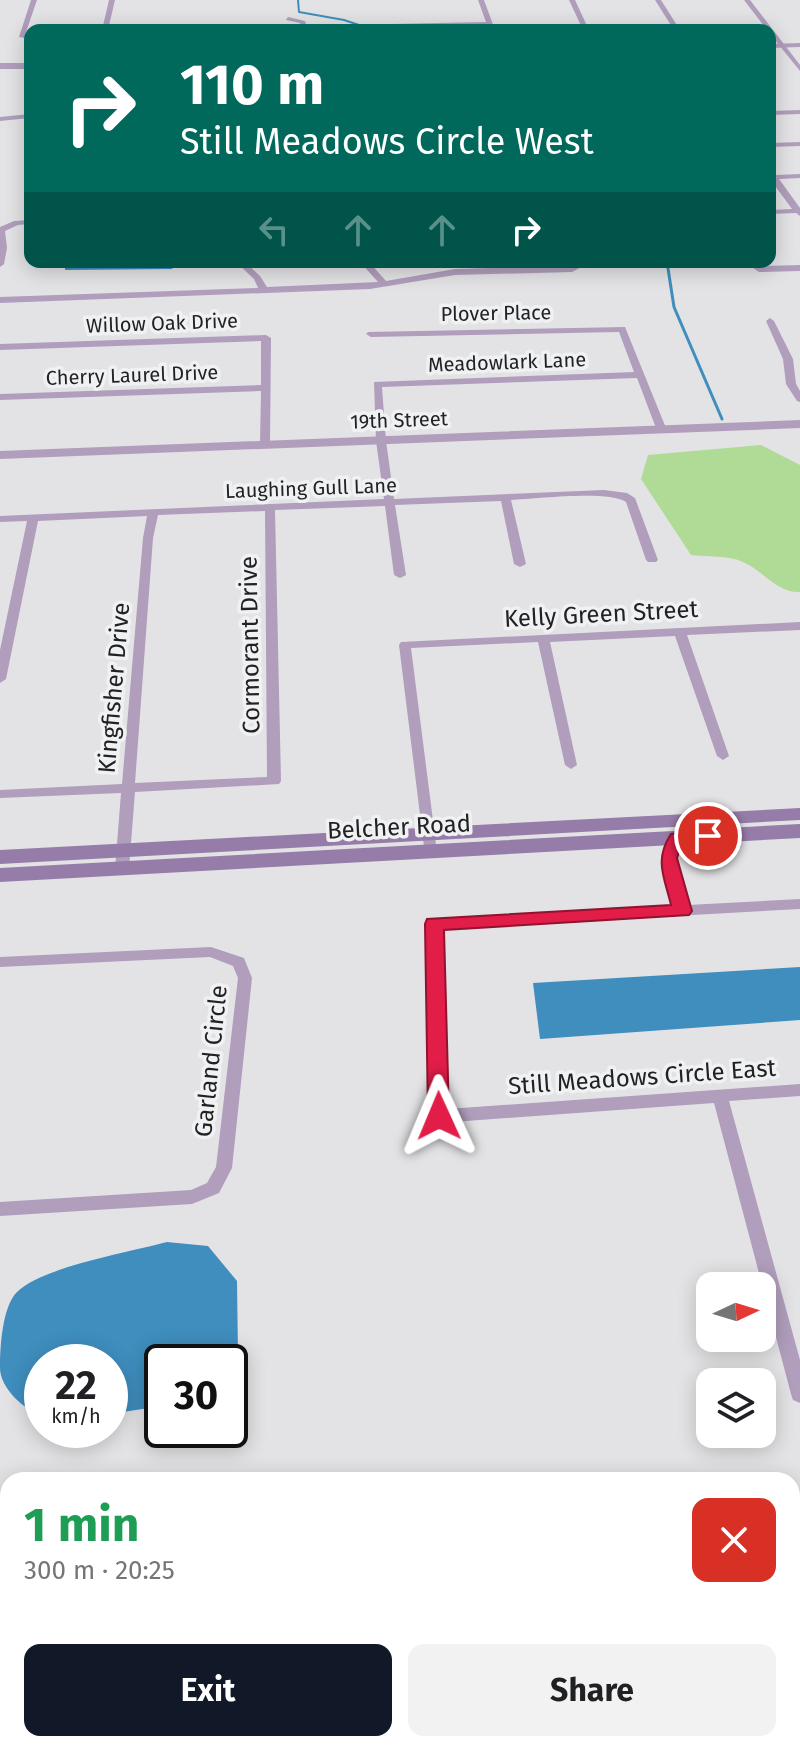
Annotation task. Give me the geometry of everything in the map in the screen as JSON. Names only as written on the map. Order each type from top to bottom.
[{"type":"main road","name":"Belcher Road","points":[[0,875],[123,860],[429,843],[800,814]]},
{"type":"main road","name":"Belcher Road","points":[[429,843],[677,838],[800,831]]},
{"type":"main road","name":"Belcher Road","points":[[0,857],[123,860]]},
{"type":"street","points":[[25,24],[34,0]]},
{"type":"street","points":[[106,24],[112,0]]},
{"type":"street","points":[[481,0],[490,24]]},
{"type":"street","points":[[572,0],[583,24]]},
{"type":"street","points":[[658,0],[673,24]]},
{"type":"street","points":[[747,0],[765,24]]},
{"type":"street","points":[[288,19],[304,24]]},
{"type":"street","points":[[776,38],[800,69]]},
{"type":"street","points":[[776,46],[800,45]]},
{"type":"street","points":[[0,66],[24,66]]},
{"type":"street","points":[[776,113],[800,112]]},
{"type":"street","points":[[0,119],[24,117]]},
{"type":"street","points":[[776,145],[800,144]]},
{"type":"street","points":[[776,175],[800,176]]},
{"type":"street","points":[[776,182],[799,213]]},
{"type":"street","points":[[776,212],[799,213]]},
{"type":"street","points":[[0,264],[3,248],[1,230],[24,222]]},
{"type":"street","points":[[246,268],[264,290]]},
{"type":"street","points":[[369,268],[384,284]]},
{"type":"street","points":[[0,300],[384,284],[465,268]]},
{"type":"street","points":[[540,268],[574,268]]},
{"type":"street","points":[[757,268],[800,268]]},
{"type":"street","points":[[770,321],[788,359],[791,384],[800,399]]},
{"type":"street","name":"Plover Place","points":[[371,334],[622,329],[639,375]]},
{"type":"street","name":"Willow Oak Drive","points":[[0,347],[266,338],[265,444]]},
{"type":"street","points":[[639,375],[661,428]]},
{"type":"street","name":"Meadowlark Lane","points":[[381,441],[377,384],[639,375]]},
{"type":"street","name":"Cherry Laurel Drive","points":[[0,397],[265,388]]},
{"type":"street","name":"19th Street","points":[[0,455],[800,424]]},
{"type":"street","points":[[381,441],[400,575]]},
{"type":"street","name":"Laughing Gull Lane","points":[[0,519],[604,493],[623,495],[631,500],[652,560]]},
{"type":"street","points":[[505,497],[520,564]]},
{"type":"street","name":"Cormorant Drive","points":[[128,789],[274,781],[270,507]]},
{"type":"street","name":"Kingfisher Drive","points":[[123,860],[148,538],[153,512]]},
{"type":"street","points":[[0,679],[5,625],[33,517]]},
{"type":"street","name":"Kelly Green Street","points":[[429,843],[405,645],[800,626]]},
{"type":"street","points":[[680,632],[723,756]]},
{"type":"street","points":[[543,638],[571,765]]},
{"type":"street","points":[[0,794],[128,789]]},
{"type":"street","points":[[677,838],[668,858],[682,911],[800,904]]},
{"type":"street","name":"Still Meadows Circle East","points":[[682,911],[434,924],[439,1116],[800,1090]]},
{"type":"street","name":"Garland Circle","points":[[0,962],[211,952],[239,962],[245,978],[224,1168],[213,1188],[192,1197],[0,1209]]},
{"type":"street","points":[[720,1096],[800,1394]]},
{"type":"green space","points":[[761,445],[800,465],[800,592],[784,589],[737,560],[691,555],[641,479],[648,455]]},
{"type":"water","points":[[65,268],[173,269],[65,270]]},
{"type":"water","points":[[800,967],[800,1020],[540,1039],[533,983]]},
{"type":"water","points":[[167,1242],[208,1246],[237,1281],[238,1344],[144,1344],[144,1409],[128,1411],[128,1344],[24,1344],[24,1405],[4,1383],[0,1368],[1,1339],[12,1299],[29,1283],[46,1275]]},
{"type":"waterway","points":[[298,0],[299,12],[356,24]]},
{"type":"waterway","points":[[668,268],[674,307],[722,419]]},
{"type":"route","points":[[439,1116],[434,924],[682,911],[668,858],[671,847],[677,838],[708,836]]}]
